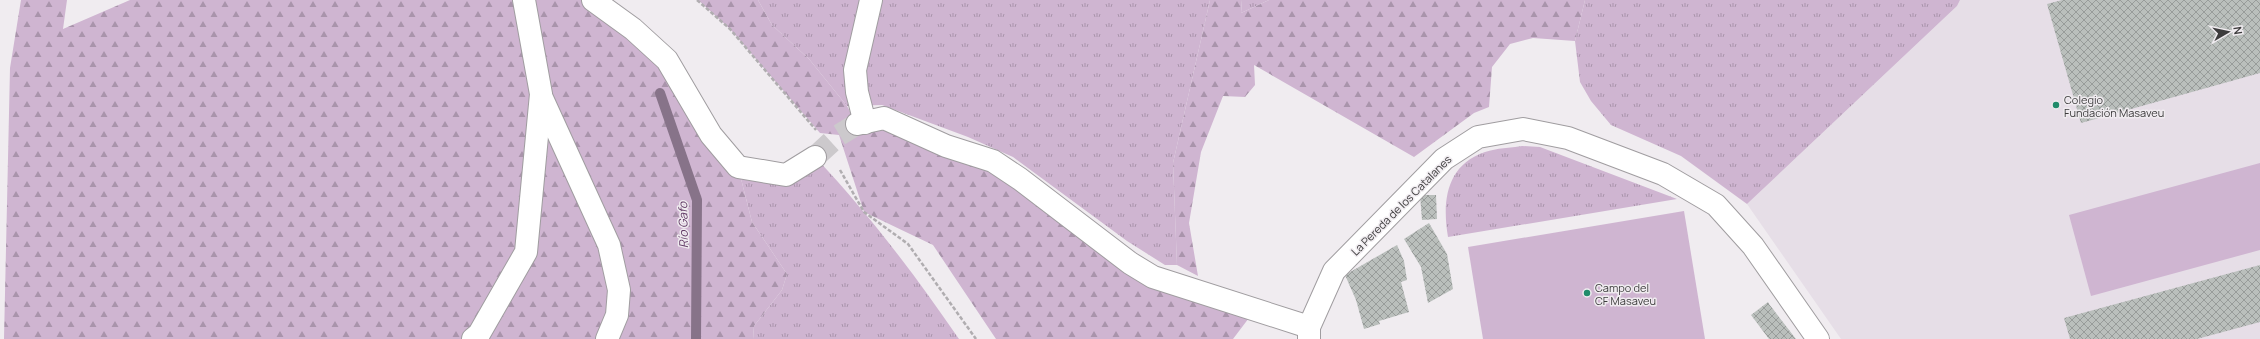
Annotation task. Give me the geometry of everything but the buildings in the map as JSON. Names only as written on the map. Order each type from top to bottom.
[{"type":"street","points":[[524,0],[541,94],[609,245],[619,290],[617,316],[607,339]]},
{"type":"street","points":[[593,0],[633,29],[667,60],[711,135],[738,167],[786,175],[815,158]]},
{"type":"street","points":[[871,0],[855,70],[861,123],[884,118],[946,146],[993,162],[1020,179],[1130,263],[1153,277],[1309,333]]},
{"type":"street","points":[[473,339],[480,334],[526,252],[541,94]]},
{"type":"street","name":"La Pereda de los Catalanes","points":[[1309,333],[1334,271],[1444,160],[1478,137],[1523,129],[1568,138],[1662,174],[1716,205],[1753,246],[1818,339]]},
{"type":"shaded area","name":"Colegio Fundación Masaveu","points":[[1960,0],[2260,0],[2260,339],[1841,339],[1747,204],[1957,6]]},
{"type":"green space","points":[[21,0],[67,0],[63,29],[130,0],[593,0],[633,29],[738,167],[752,222],[787,274],[782,290],[754,326],[753,339],[4,339],[10,68]]},
{"type":"green space","points":[[698,0],[758,0],[772,25],[809,59],[847,106],[857,124],[865,123],[993,161],[1130,263],[1255,310],[1233,339],[996,339],[933,245],[864,212],[839,135],[820,133],[730,29]]},
{"type":"green space","points":[[758,0],[1210,0],[1173,163],[1177,265],[1165,265],[1127,241],[1013,157],[968,137],[882,105],[847,106],[809,59],[772,25]]},
{"type":"green space","points":[[1210,0],[1242,0],[1241,13],[1269,0],[1585,0],[1575,41],[1533,38],[1510,44],[1492,67],[1489,107],[1474,113],[1414,157],[1254,65],[1255,85],[1245,97],[1223,96],[1201,152],[1189,223],[1198,276],[1177,265],[1173,163]]},
{"type":"green space","points":[[1242,0],[1269,0],[1241,13]]},
{"type":"green space","points":[[1585,0],[1960,0],[1957,6],[1747,204],[1681,156],[1611,125],[1591,101],[1580,82],[1575,41]]},
{"type":"green space","points":[[1522,146],[1540,147],[1677,199],[1448,237],[1446,224],[1447,198],[1455,175],[1462,166],[1472,158],[1485,152]]},
{"type":"green space","points":[[815,157],[854,200],[891,245],[959,339],[753,339],[754,326],[782,290],[787,274],[752,222],[738,167],[786,175]]},
{"type":"green space","points":[[2260,163],[2260,250],[2091,296],[2069,215]]},
{"type":"green space","name":"Campo del CF Masaveu","points":[[1684,211],[1705,339],[1483,339],[1468,247]]},
{"type":"waterway","name":"Río Gafo","points":[[660,93],[697,200],[696,339]]},
{"type":"tunnel","points":[[815,157],[839,135],[857,124]]},
{"type":"place","name":"Colegio Fundación Masaveu","points":[[2056,105]]},
{"type":"place","name":"Campo del CF Masaveu","points":[[1587,293]]}]
